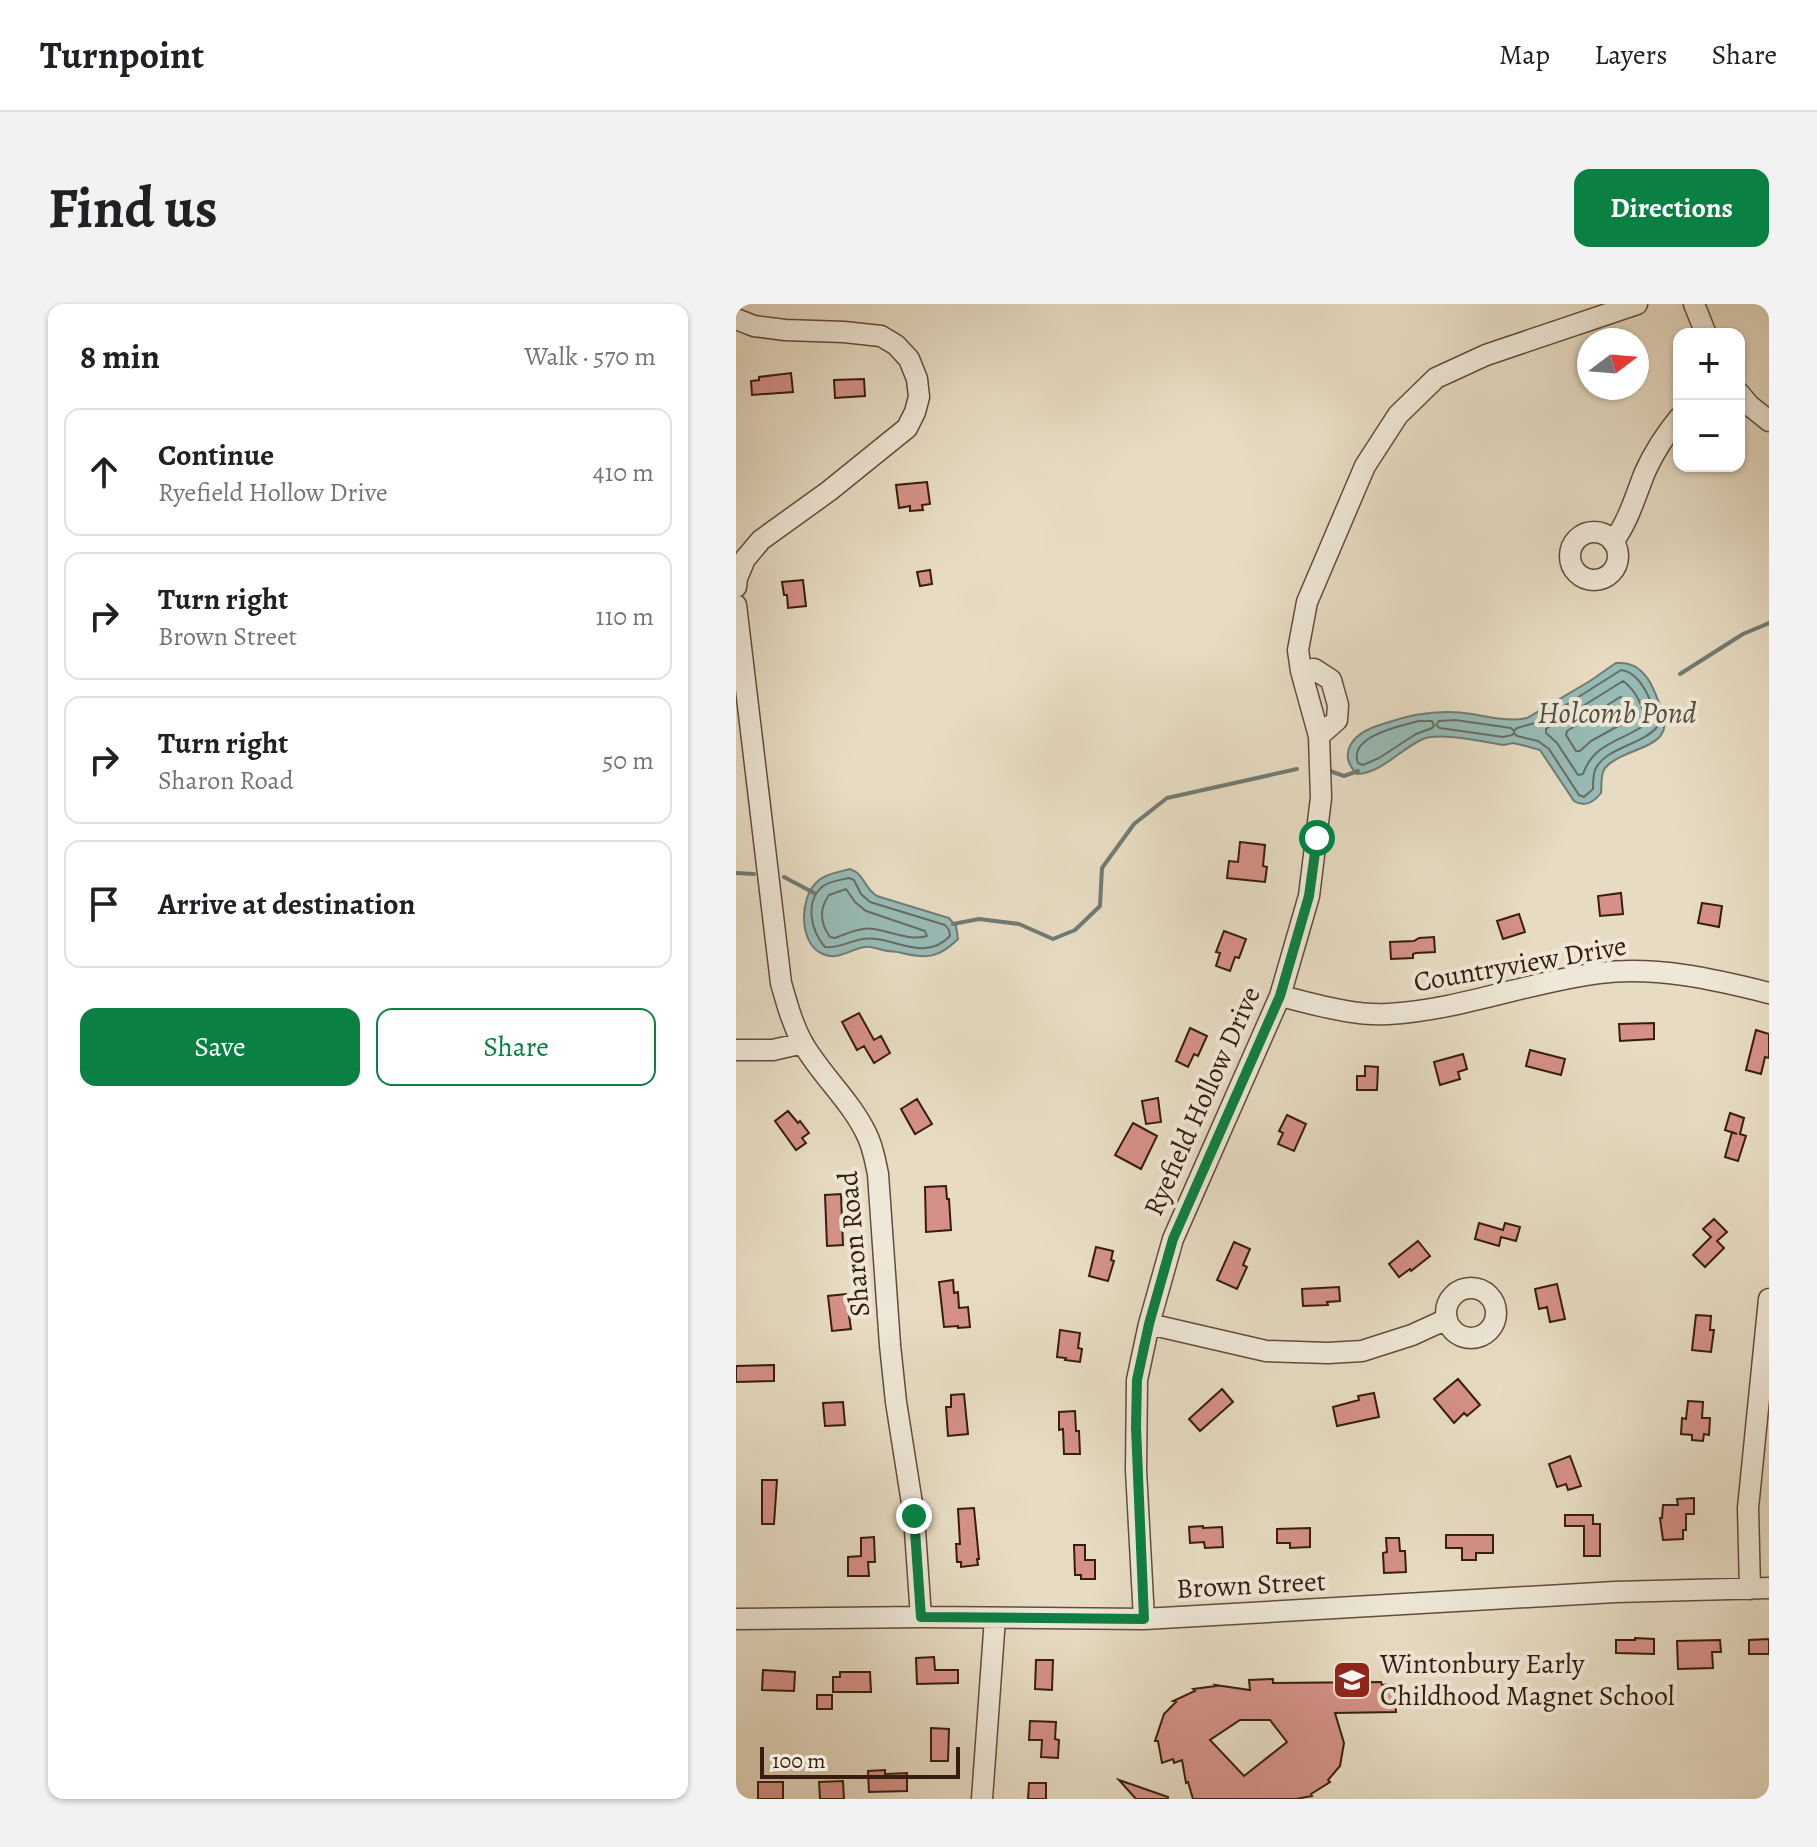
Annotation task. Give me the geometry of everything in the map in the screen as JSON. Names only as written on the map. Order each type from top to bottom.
[{"type":"street","name":"Ryefield Hollow Drive","points":[[1144,1619],[1136,1427],[1137,1380],[1149,1324],[1173,1239],[1280,996],[1309,896],[1321,798],[1319,736],[1298,650],[1307,602],[1365,466],[1398,415],[1436,378],[1486,355],[1637,304]]},
{"type":"street","points":[[1694,304],[1704,328]]},
{"type":"street","points":[[736,319],[754,326],[785,330],[881,336],[896,345],[909,359],[917,379],[919,397],[907,428],[829,491],[761,540],[745,559],[736,587]]},
{"type":"street","points":[[1745,400],[1769,421]]},
{"type":"street","points":[[1613,542],[1629,517],[1663,437],[1673,425]]},
{"type":"street","name":"Sharon Road","points":[[736,605],[781,983],[790,1017],[803,1043],[867,1133],[878,1174],[890,1345],[914,1516],[921,1617]]},
{"type":"street","name":"Countryview Drive","points":[[1280,996],[1358,1013],[1387,1014],[1432,1010],[1600,973],[1643,971],[1685,975],[1769,993]]},
{"type":"street","points":[[736,1050],[773,1050],[803,1043]]},
{"type":"street","points":[[1759,1588],[1748,1508],[1769,1299]]},
{"type":"street","points":[[1149,1324],[1266,1351],[1328,1353],[1362,1351],[1412,1335],[1447,1319]]},
{"type":"street","name":"Brown Street","points":[[736,1619],[1144,1619],[1615,1592],[1759,1588]]},
{"type":"street","points":[[982,1799],[995,1618]]},
{"type":"water","name":"Holcomb Pond","points":[[1616,663],[1634,666],[1648,679],[1665,722],[1663,732],[1656,740],[1605,768],[1601,793],[1589,803],[1574,801],[1540,750],[1513,743],[1504,745],[1463,738],[1431,737],[1415,743],[1366,773],[1357,774],[1349,761],[1348,753],[1353,741],[1376,726],[1439,712],[1506,719],[1527,718]]},
{"type":"water","points":[[850,869],[877,896],[949,918],[956,926],[958,939],[945,950],[926,956],[868,947],[828,956],[815,949],[809,941],[804,921],[810,890],[823,877]]},
{"type":"building","points":[[791,373],[793,392],[752,395],[751,381]]},
{"type":"building","points":[[864,379],[865,396],[835,398],[834,380]]},
{"type":"building","points":[[927,482],[930,504],[922,505],[923,510],[910,511],[910,506],[899,508],[896,485]]},
{"type":"building","points":[[930,570],[932,584],[920,586],[917,572]]},
{"type":"building","points":[[803,580],[806,606],[788,608],[782,582]]},
{"type":"building","points":[[1240,842],[1265,845],[1265,882],[1227,878],[1229,861],[1238,862]]},
{"type":"building","points":[[1621,893],[1623,914],[1600,916],[1598,896]]},
{"type":"building","points":[[1702,903],[1722,906],[1719,927],[1698,923]]},
{"type":"building","points":[[1519,914],[1525,932],[1503,939],[1497,921]]},
{"type":"building","points":[[1224,931],[1246,939],[1230,971],[1216,966],[1220,953],[1216,952]]},
{"type":"building","points":[[1434,937],[1435,952],[1416,953],[1413,958],[1391,959],[1390,942]]},
{"type":"building","points":[[859,1013],[874,1040],[881,1036],[890,1053],[874,1063],[864,1046],[857,1050],[842,1022]]},
{"type":"building","points":[[1654,1023],[1654,1039],[1620,1041],[1619,1024]]},
{"type":"building","points":[[1190,1028],[1207,1036],[1198,1056],[1194,1054],[1188,1067],[1176,1061]]},
{"type":"building","points":[[1756,1030],[1769,1034],[1769,1058],[1765,1057],[1761,1074],[1746,1070]]},
{"type":"building","points":[[1530,1050],[1565,1059],[1561,1075],[1526,1066]]},
{"type":"building","points":[[1463,1054],[1467,1069],[1458,1072],[1460,1079],[1440,1085],[1434,1062]]},
{"type":"building","points":[[1365,1066],[1378,1067],[1377,1090],[1357,1090],[1357,1076],[1365,1076]]},
{"type":"building","points":[[1158,1098],[1161,1122],[1146,1124],[1142,1101]]},
{"type":"building","points":[[917,1099],[932,1124],[915,1134],[901,1109]]},
{"type":"building","points":[[788,1111],[809,1133],[802,1138],[806,1143],[796,1150],[775,1121]]},
{"type":"building","points":[[1730,1113],[1744,1118],[1740,1134],[1746,1136],[1738,1161],[1725,1157],[1732,1132],[1725,1130]]},
{"type":"building","points":[[1287,1115],[1306,1124],[1294,1151],[1278,1144],[1283,1133],[1279,1131]]},
{"type":"building","points":[[1133,1123],[1157,1136],[1141,1169],[1115,1155]]},
{"type":"building","points":[[946,1186],[951,1230],[926,1232],[925,1187]]},
{"type":"building","points":[[841,1194],[843,1245],[827,1246],[825,1195]]},
{"type":"building","points":[[1714,1219],[1727,1232],[1717,1241],[1724,1248],[1705,1267],[1693,1255],[1711,1237],[1703,1229]]},
{"type":"building","points":[[1479,1223],[1503,1230],[1505,1223],[1520,1227],[1516,1241],[1501,1237],[1499,1246],[1475,1239]]},
{"type":"building","points":[[1418,1241],[1430,1256],[1399,1277],[1389,1264]]},
{"type":"building","points":[[1234,1242],[1250,1249],[1243,1265],[1247,1267],[1237,1289],[1217,1280]]},
{"type":"building","points":[[1096,1247],[1113,1251],[1111,1260],[1114,1261],[1108,1281],[1089,1276]]},
{"type":"building","points":[[953,1280],[959,1308],[968,1307],[970,1327],[944,1327],[939,1282]]},
{"type":"building","points":[[1557,1284],[1565,1319],[1550,1322],[1547,1307],[1539,1309],[1535,1289]]},
{"type":"building","points":[[1339,1287],[1340,1301],[1303,1306],[1302,1289]]},
{"type":"building","points":[[846,1294],[851,1329],[832,1331],[828,1296]]},
{"type":"building","points":[[1696,1315],[1711,1316],[1710,1330],[1714,1330],[1711,1352],[1692,1350]]},
{"type":"building","points":[[1060,1330],[1080,1333],[1080,1362],[1057,1357]]},
{"type":"building","points":[[774,1365],[774,1381],[736,1382],[736,1366]]},
{"type":"building","points":[[1458,1379],[1480,1405],[1467,1416],[1464,1413],[1454,1423],[1434,1399]]},
{"type":"building","points":[[1222,1389],[1233,1402],[1200,1431],[1189,1419]]},
{"type":"building","points":[[1374,1393],[1379,1417],[1337,1426],[1333,1407]]},
{"type":"building","points":[[964,1394],[968,1434],[948,1436],[946,1407],[951,1407],[951,1395]]},
{"type":"building","points":[[1688,1401],[1703,1402],[1702,1418],[1710,1418],[1709,1435],[1704,1434],[1703,1441],[1681,1434]]},
{"type":"building","points":[[843,1402],[845,1425],[825,1426],[823,1403]]},
{"type":"building","points":[[1075,1411],[1080,1454],[1064,1454],[1059,1412]]},
{"type":"building","points":[[1570,1456],[1581,1486],[1568,1490],[1566,1484],[1557,1487],[1549,1464]]},
{"type":"building","points":[[762,1480],[777,1480],[774,1524],[762,1524]]},
{"type":"building","points":[[1694,1498],[1694,1514],[1686,1514],[1683,1539],[1663,1540],[1660,1518],[1663,1505],[1678,1505],[1677,1499]]},
{"type":"building","points":[[974,1508],[978,1565],[961,1567],[961,1562],[957,1562],[956,1544],[960,1544],[958,1509]]},
{"type":"building","points":[[1565,1515],[1593,1515],[1593,1524],[1600,1524],[1600,1556],[1584,1556],[1584,1526],[1565,1526]]},
{"type":"building","points":[[1189,1527],[1222,1527],[1223,1547],[1205,1548],[1204,1542],[1190,1543]]},
{"type":"building","points":[[1310,1528],[1310,1547],[1290,1548],[1290,1543],[1277,1543],[1277,1529]]},
{"type":"building","points":[[1446,1535],[1493,1535],[1493,1553],[1476,1553],[1476,1560],[1462,1560],[1462,1548],[1446,1548]]},
{"type":"building","points":[[874,1537],[875,1562],[868,1562],[869,1576],[848,1576],[848,1557],[861,1556],[861,1538]]},
{"type":"building","points":[[1386,1538],[1399,1538],[1400,1551],[1405,1551],[1406,1572],[1384,1573]]},
{"type":"building","points":[[1074,1545],[1085,1545],[1085,1560],[1095,1560],[1095,1579],[1081,1579],[1081,1575],[1075,1575]]},
{"type":"building","points":[[1654,1639],[1654,1654],[1616,1653],[1616,1640]]},
{"type":"building","points":[[1769,1639],[1769,1654],[1749,1654],[1749,1640]]},
{"type":"building","points":[[1720,1640],[1721,1652],[1712,1652],[1713,1668],[1678,1669],[1677,1641]]},
{"type":"building","points":[[934,1657],[935,1670],[958,1670],[958,1683],[917,1684],[916,1658]]},
{"type":"building","points":[[1036,1660],[1053,1660],[1052,1690],[1035,1689]]},
{"type":"building","points":[[763,1670],[795,1672],[794,1691],[762,1690]]},
{"type":"building","points":[[840,1672],[870,1672],[871,1692],[833,1692],[833,1677],[840,1677]]},
{"type":"building","points":[[1249,1680],[1394,1684],[1396,1712],[1335,1713],[1344,1743],[1340,1766],[1328,1780],[1330,1782],[1312,1796],[1296,1799],[1193,1799],[1182,1760],[1162,1763],[1158,1741],[1155,1741],[1164,1714],[1176,1702],[1173,1701],[1195,1691],[1193,1689],[1215,1685],[1250,1690]],"holes":[[[1240,1720],[1270,1720],[1287,1742],[1244,1776],[1210,1740]]]},
{"type":"building","points":[[817,1695],[832,1695],[832,1709],[817,1709]]},
{"type":"building","points":[[1030,1721],[1056,1722],[1058,1758],[1041,1757],[1042,1740],[1029,1740]]},
{"type":"building","points":[[931,1728],[949,1729],[948,1761],[931,1761]]},
{"type":"building","points":[[885,1770],[885,1774],[907,1773],[907,1791],[869,1792],[868,1771]]},
{"type":"building","points":[[1119,1780],[1168,1797],[1168,1799],[1136,1799]]},
{"type":"building","points":[[843,1781],[844,1799],[820,1799],[819,1782]]},
{"type":"building","points":[[758,1782],[783,1782],[783,1799],[758,1799]]},
{"type":"building","points":[[1029,1783],[1046,1783],[1046,1799],[1028,1799]]},
{"type":"waterway","points":[[1680,674],[1743,634],[1769,623]]},
{"type":"waterway","points":[[953,924],[979,919],[1019,924],[1053,939],[1075,930],[1100,906],[1102,868],[1134,824],[1167,798],[1297,769]]},
{"type":"waterway","points":[[1330,771],[1344,776],[1358,771]]},
{"type":"waterway","points":[[736,873],[754,874]]},
{"type":"waterway","points":[[784,877],[814,893]]},
{"type":"place","name":"Wintonbury Early Childhood Magnet School","points":[[1352,1680]]},
{"type":"route","points":[[914,1516],[921,1617],[1144,1619],[1136,1427],[1137,1380],[1149,1324],[1173,1239],[1280,996],[1309,896],[1317,838]]}]
